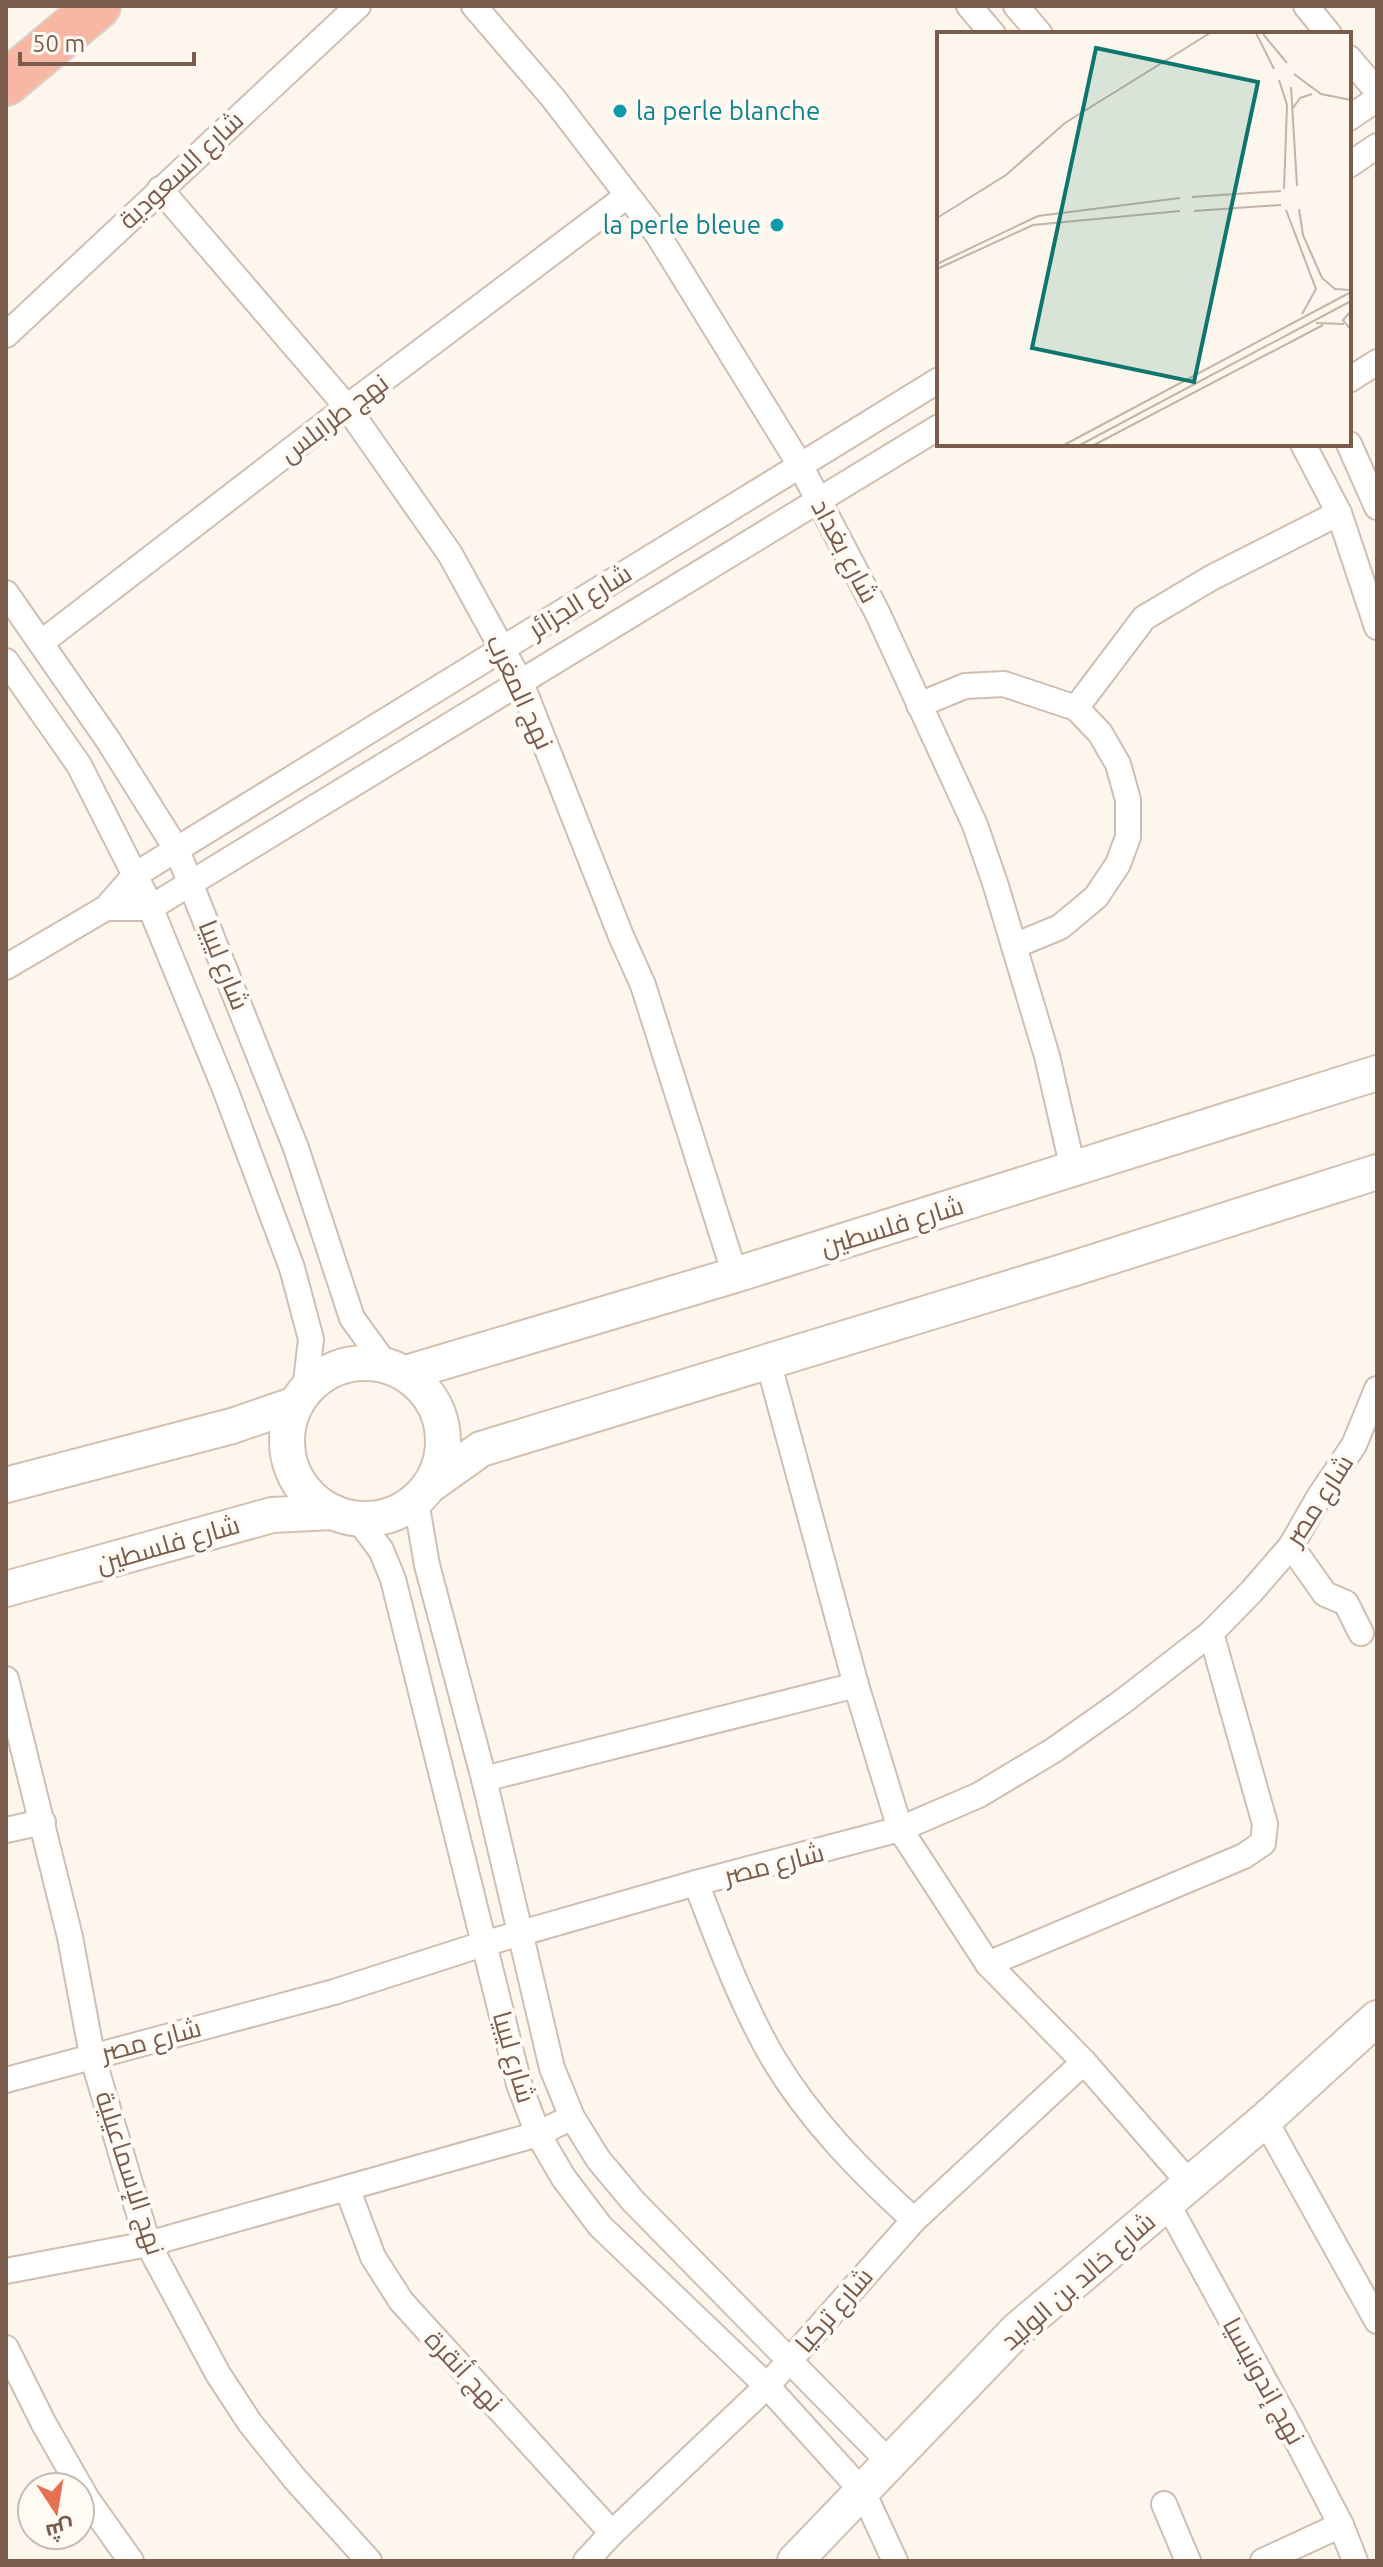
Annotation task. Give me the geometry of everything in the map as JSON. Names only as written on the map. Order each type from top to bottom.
[{"type":"highway","points":[[6,83],[98,6]]},
{"type":"street","name":"شارع السعودية","points":[[6,335],[358,6]]},
{"type":"street","name":"شارع بغداد","points":[[474,6],[553,98],[658,235],[800,465],[877,612],[975,825],[1047,1056],[1073,1169]]},
{"type":"street","points":[[969,6],[991,32]]},
{"type":"street","points":[[1016,6],[1038,32]]},
{"type":"street","points":[[1306,6],[1327,32]]},
{"type":"street","points":[[1351,60],[1377,91]]},
{"type":"street","points":[[1351,117],[1377,99]]},
{"type":"street","points":[[1351,164],[1377,146]]},
{"type":"street","name":"نهج المغرب","points":[[160,189],[347,407],[450,554],[521,683],[643,985],[735,1275]]},
{"type":"street","name":"نهج طرابلس","points":[[42,642],[627,196]]},
{"type":"street","points":[[1351,379],[1377,362]]},
{"type":"street","name":"شارع الجزائر","points":[[6,967],[106,908],[135,875],[937,381]]},
{"type":"street","name":"شارع الجزائر","points":[[150,908],[937,428]]},
{"type":"street","points":[[1304,446],[1339,513],[1377,627]]},
{"type":"street","points":[[1350,446],[1377,507]]},
{"type":"street","points":[[1076,708],[1144,618],[1211,578],[1339,513]]},
{"type":"street","name":"شارع ليبيا","points":[[6,593],[108,740],[177,850],[296,1148],[352,1318],[396,1369]]},
{"type":"street","name":"شارع ليبيا","points":[[6,661],[79,765],[150,908],[225,1089],[292,1268],[311,1339],[300,1397]]},
{"type":"street","points":[[919,705],[965,686],[1004,684],[1076,708],[1100,733],[1118,764],[1128,800],[1128,837],[1118,864],[1096,897],[1060,927],[1014,946]]},
{"type":"street","points":[[106,908],[150,908]]},
{"type":"street","name":"شارع فلسطين","points":[[396,1369],[735,1275],[1377,1073]]},
{"type":"street","points":[[300,1397],[289,1423],[287,1445],[291,1466],[307,1493],[344,1515],[375,1519],[396,1513],[481,1449],[1377,1172]]},
{"type":"street","name":"نهج إندونيسيا","points":[[768,1361],[856,1685],[900,1829],[988,1964],[1084,2062],[1179,2194],[1341,2525],[1355,2561]]},
{"type":"street","points":[[6,1485],[232,1426],[300,1397],[321,1376],[342,1366],[364,1362],[396,1369],[425,1390],[439,1412],[444,1438],[441,1463],[422,1494]]},
{"type":"street","name":"شارع مصر","points":[[6,2080],[334,1992],[483,1944],[900,1829],[979,1795],[1054,1750],[1211,1633],[1291,1546],[1354,1445],[1377,1389]]},
{"type":"street","name":"شارع ليبيا","points":[[422,1494],[427,1565],[484,1779],[552,2068],[572,2117],[598,2159],[633,2201],[890,2463]]},
{"type":"street","name":"شارع فلسطين","points":[[6,1589],[272,1515],[344,1515]]},
{"type":"street","name":"شارع ليبيا","points":[[344,1515],[381,1550],[393,1579],[519,2084],[538,2134],[563,2177],[600,2226],[767,2386],[863,2492],[895,2561]]},
{"type":"street","points":[[1291,1546],[1325,1594],[1346,1603],[1361,1633]]},
{"type":"street","points":[[988,1964],[1244,1856],[1263,1843],[1265,1824],[1211,1633]]},
{"type":"street","name":"نهج الإسماعيلية","points":[[6,1679],[70,1937],[92,2055],[148,2244],[218,2374],[250,2423],[295,2479],[369,2561]]},
{"type":"street","points":[[484,1779],[856,1685]]},
{"type":"street","points":[[6,1830],[43,1822]]},
{"type":"street","points":[[696,1883],[732,1975],[774,2058],[820,2123],[866,2177],[914,2220]]},
{"type":"street","name":"شارع خالد بن الوليد","points":[[806,2557],[863,2492],[1017,2330],[1265,2120],[1377,2018]]},
{"type":"street","name":"شارع تركيا","points":[[586,2561],[767,2386],[914,2220],[1084,2062]]},
{"type":"street","points":[[6,2271],[148,2244],[538,2134],[572,2117]]},
{"type":"street","points":[[1265,2120],[1377,2321]]},
{"type":"street","name":"نهج أنقرة","points":[[347,2188],[373,2257],[401,2301],[612,2533]]},
{"type":"street","points":[[6,2348],[44,2424],[87,2499],[131,2561]]},
{"type":"street","points":[[1164,2504],[1188,2561]]},
{"type":"street","points":[[1263,2561],[1341,2525]]},
{"type":"place","name":"la perle blanche","points":[[620,111]]},
{"type":"place","name":"la perle bleue","points":[[777,225]]}]
